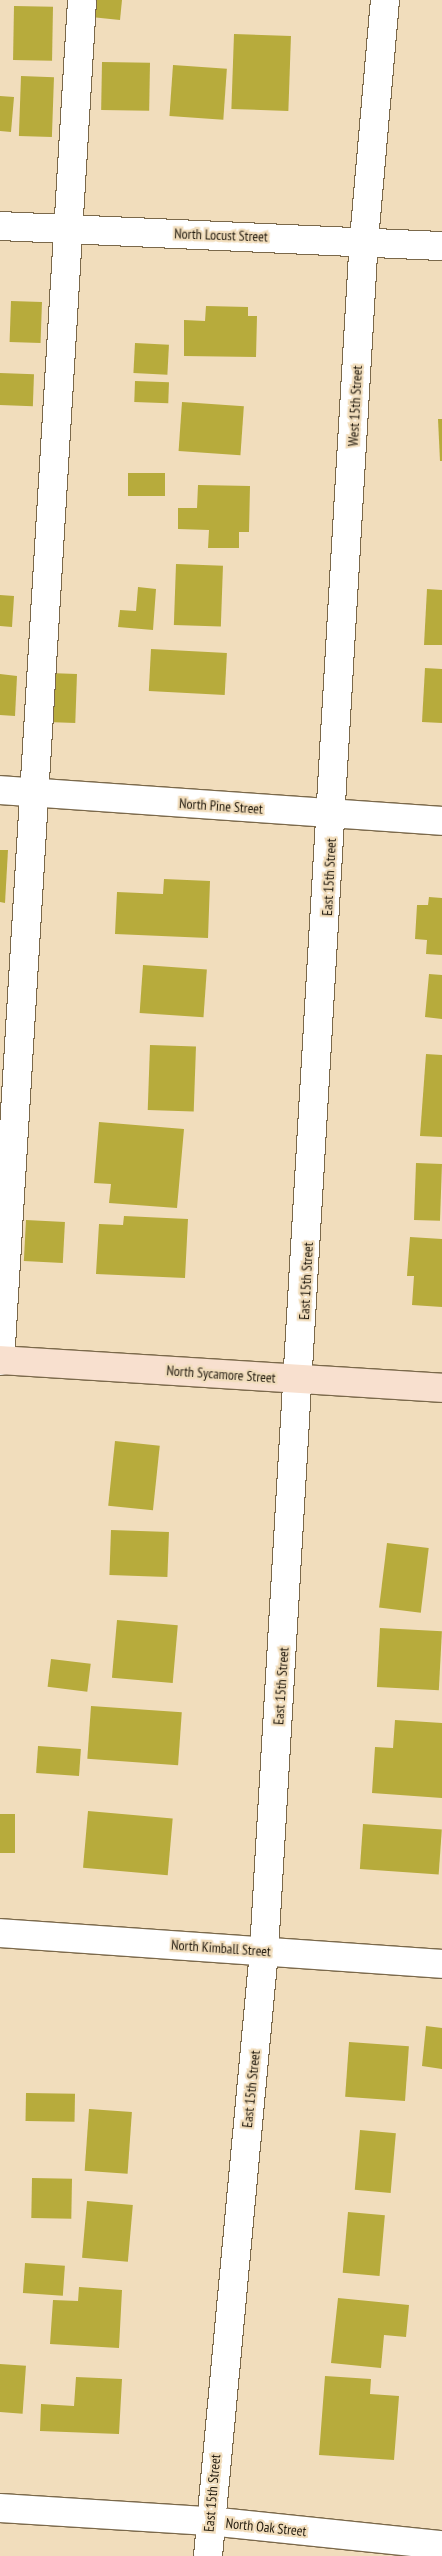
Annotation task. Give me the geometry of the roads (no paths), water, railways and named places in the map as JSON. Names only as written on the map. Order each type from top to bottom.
[{"type":"main road","name":"North Sycamore Street","points":[[0,1360],[442,1388]]},
{"type":"street","points":[[0,1360],[82,0]]},
{"type":"street","name":"West 15th Street","points":[[332,813],[364,240],[385,0]]},
{"type":"street","name":"North Locust Street","points":[[0,226],[364,240],[442,246]]},
{"type":"street","name":"North Pine Street","points":[[0,790],[442,821]]},
{"type":"street","name":"East 15th Street","points":[[208,2556],[209,2521],[264,1951],[300,1379],[332,813]]},
{"type":"street","name":"North Kimball Street","points":[[0,1933],[442,1964]]},
{"type":"street","name":"North Oak Street","points":[[0,2508],[209,2521],[442,2545]]}]
